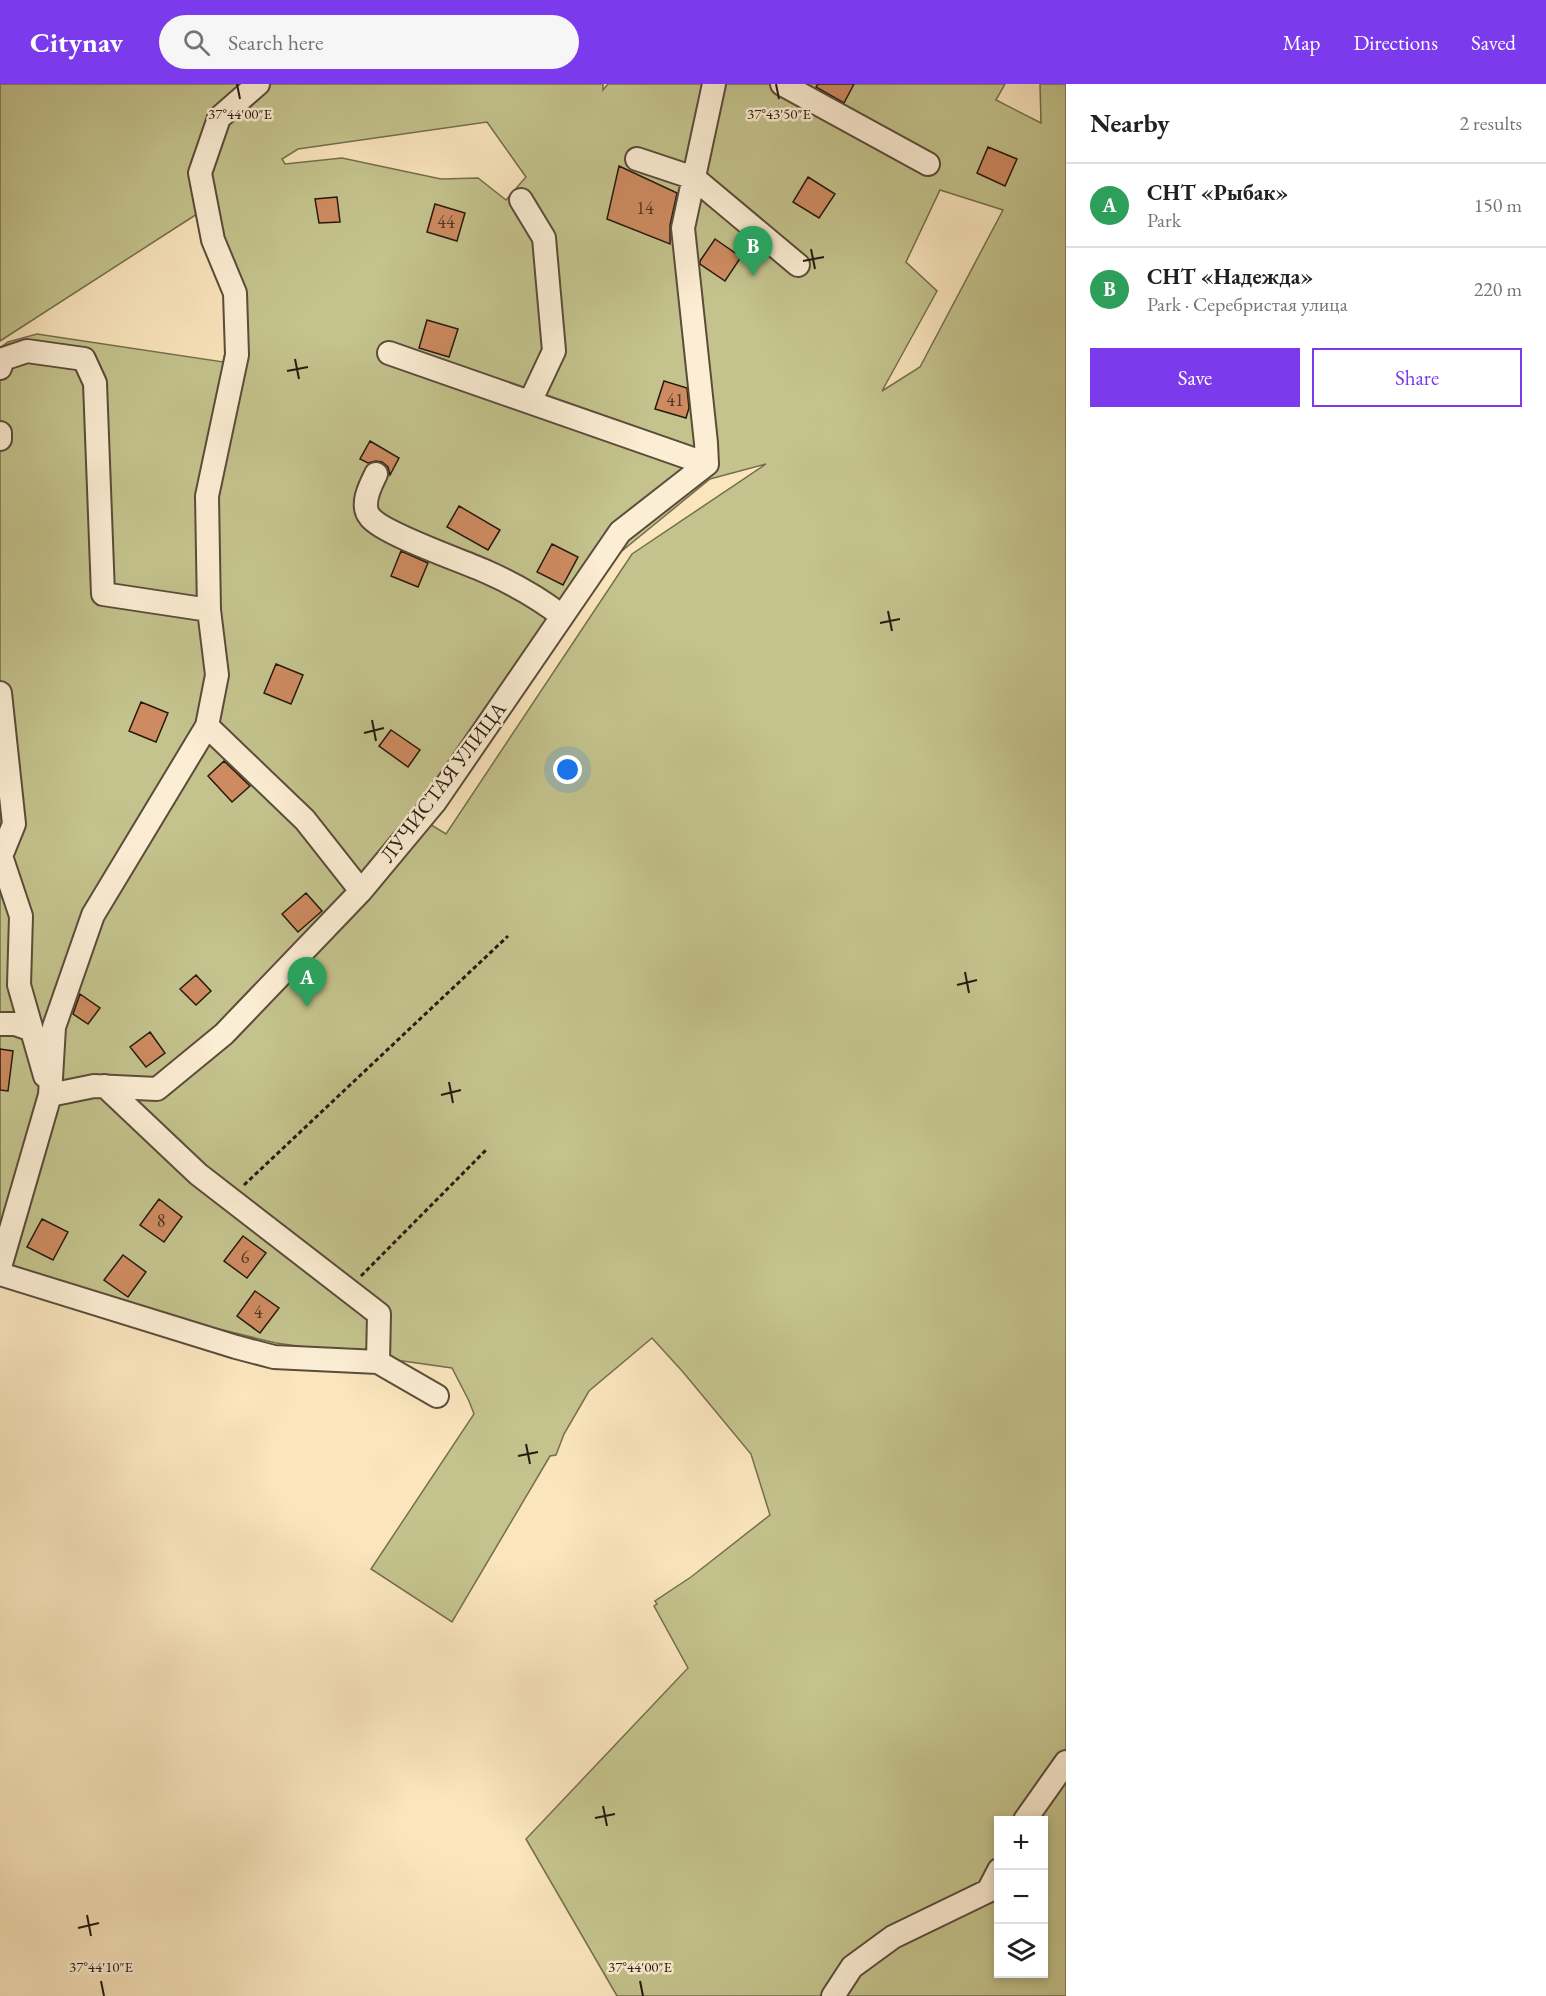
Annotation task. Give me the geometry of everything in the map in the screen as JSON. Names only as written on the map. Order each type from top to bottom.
[{"type":"street","points":[[0,1267],[50,1095],[54,1027],[93,915],[207,726],[217,675],[209,610],[207,496],[237,355],[235,293],[213,240],[200,173],[219,118],[258,84]]},
{"type":"street","points":[[389,352],[530,402],[707,453],[683,228],[714,84]]},
{"type":"street","points":[[782,84],[928,164]]},
{"type":"street","points":[[637,159],[694,178],[798,265]]},
{"type":"street","points":[[521,200],[544,238],[554,351],[530,402]]},
{"type":"street","points":[[0,368],[3,359],[27,351],[84,359],[95,383],[103,594],[209,610]]},
{"type":"street","points":[[0,433],[0,439]]},
{"type":"street","name":"ЛУЧИСТАЯ УЛИЦА","points":[[50,1095],[94,1086],[157,1089],[224,1034],[361,891],[435,802],[620,532],[707,453]]},
{"type":"street","points":[[376,474],[364,505],[370,517],[386,529],[486,572],[539,598],[562,616]]},
{"type":"street","points":[[0,693],[14,824],[2,856],[21,916],[19,985],[50,1095]]},
{"type":"street","points":[[207,726],[305,820],[361,891]]},
{"type":"street","points":[[0,1024],[15,1024],[32,1030]]},
{"type":"street","points":[[105,1086],[198,1174],[379,1314],[378,1362]]},
{"type":"street","points":[[0,1274],[274,1357],[378,1362],[437,1396]]},
{"type":"street","points":[[1028,1816],[1066,1762]]},
{"type":"street","points":[[834,1996],[852,1967],[892,1937],[988,1891],[994,1880]]},
{"type":"path","points":[[229,1199],[508,936]]},
{"type":"path","points":[[348,1290],[486,1150]]},
{"type":"shaded area","points":[[0,84],[603,84],[603,90],[608,84],[1005,84],[996,100],[1041,123],[1040,84],[1066,84],[1066,1996],[617,1996],[526,1839],[688,1668],[654,1606],[657,1604],[655,1601],[691,1577],[770,1515],[751,1454],[652,1338],[589,1391],[564,1434],[556,1455],[550,1456],[452,1622],[371,1569],[474,1414],[452,1368],[276,1343],[0,1276],[0,348],[8,342],[37,334],[223,362],[230,332],[228,296],[197,214],[0,341]],"holes":[[[487,122],[526,177],[506,200],[478,178],[441,179],[342,158],[285,164],[282,159],[298,149]],[[940,190],[1003,210],[920,367],[882,391],[937,291],[906,262]],[[766,464],[632,554],[446,834],[428,823],[617,555],[710,479]]]},
{"type":"building","points":[[818,84],[854,84],[844,103],[816,87]]},
{"type":"building","points":[[988,147],[1017,159],[1005,186],[977,173]]},
{"type":"building","points":[[619,166],[677,193],[670,225],[670,244],[607,219]]},
{"type":"building","points":[[808,177],[835,194],[819,218],[793,202]]},
{"type":"building","points":[[337,197],[340,222],[319,223],[315,199]]},
{"type":"building","points":[[435,204],[465,213],[457,241],[427,232]]},
{"type":"building","points":[[715,239],[741,257],[725,281],[700,264]]},
{"type":"building","points":[[427,320],[458,329],[449,357],[419,348]]},
{"type":"building","points":[[664,381],[687,388],[689,408],[686,418],[655,409]]},
{"type":"building","points":[[370,441],[399,458],[390,475],[388,467],[382,462],[368,463],[360,459]]},
{"type":"building","points":[[459,506],[500,530],[488,550],[447,527]]},
{"type":"building","points":[[552,544],[578,557],[563,585],[537,572]]},
{"type":"building","points":[[401,551],[428,563],[418,587],[391,576]]},
{"type":"building","points":[[276,664],[303,675],[291,704],[264,693]]},
{"type":"building","points":[[141,702],[168,713],[156,742],[129,731]]},
{"type":"building","points":[[391,730],[420,750],[408,767],[379,746]]},
{"type":"building","points":[[224,761],[250,786],[232,802],[208,776]]},
{"type":"building","points":[[306,893],[322,911],[298,932],[282,914]]},
{"type":"building","points":[[196,975],[211,991],[196,1005],[180,989]]},
{"type":"building","points":[[80,994],[100,1008],[88,1024],[73,1014]]},
{"type":"building","points":[[150,1032],[165,1053],[146,1067],[130,1047]]},
{"type":"building","points":[[0,1049],[13,1051],[8,1091],[0,1090]]},
{"type":"building","points":[[159,1199],[182,1217],[164,1242],[140,1225]]},
{"type":"building","points":[[42,1219],[68,1232],[53,1260],[27,1247]]},
{"type":"building","points":[[243,1236],[266,1253],[247,1278],[224,1261]]},
{"type":"building","points":[[123,1255],[146,1272],[128,1297],[104,1280]]},
{"type":"building","points":[[255,1291],[279,1308],[260,1333],[237,1316]]},
{"type":"place","name":"СНТ «Надежда»","points":[[753,276]]},
{"type":"place","name":"СНТ «Рыбак»","points":[[307,1007]]}]
